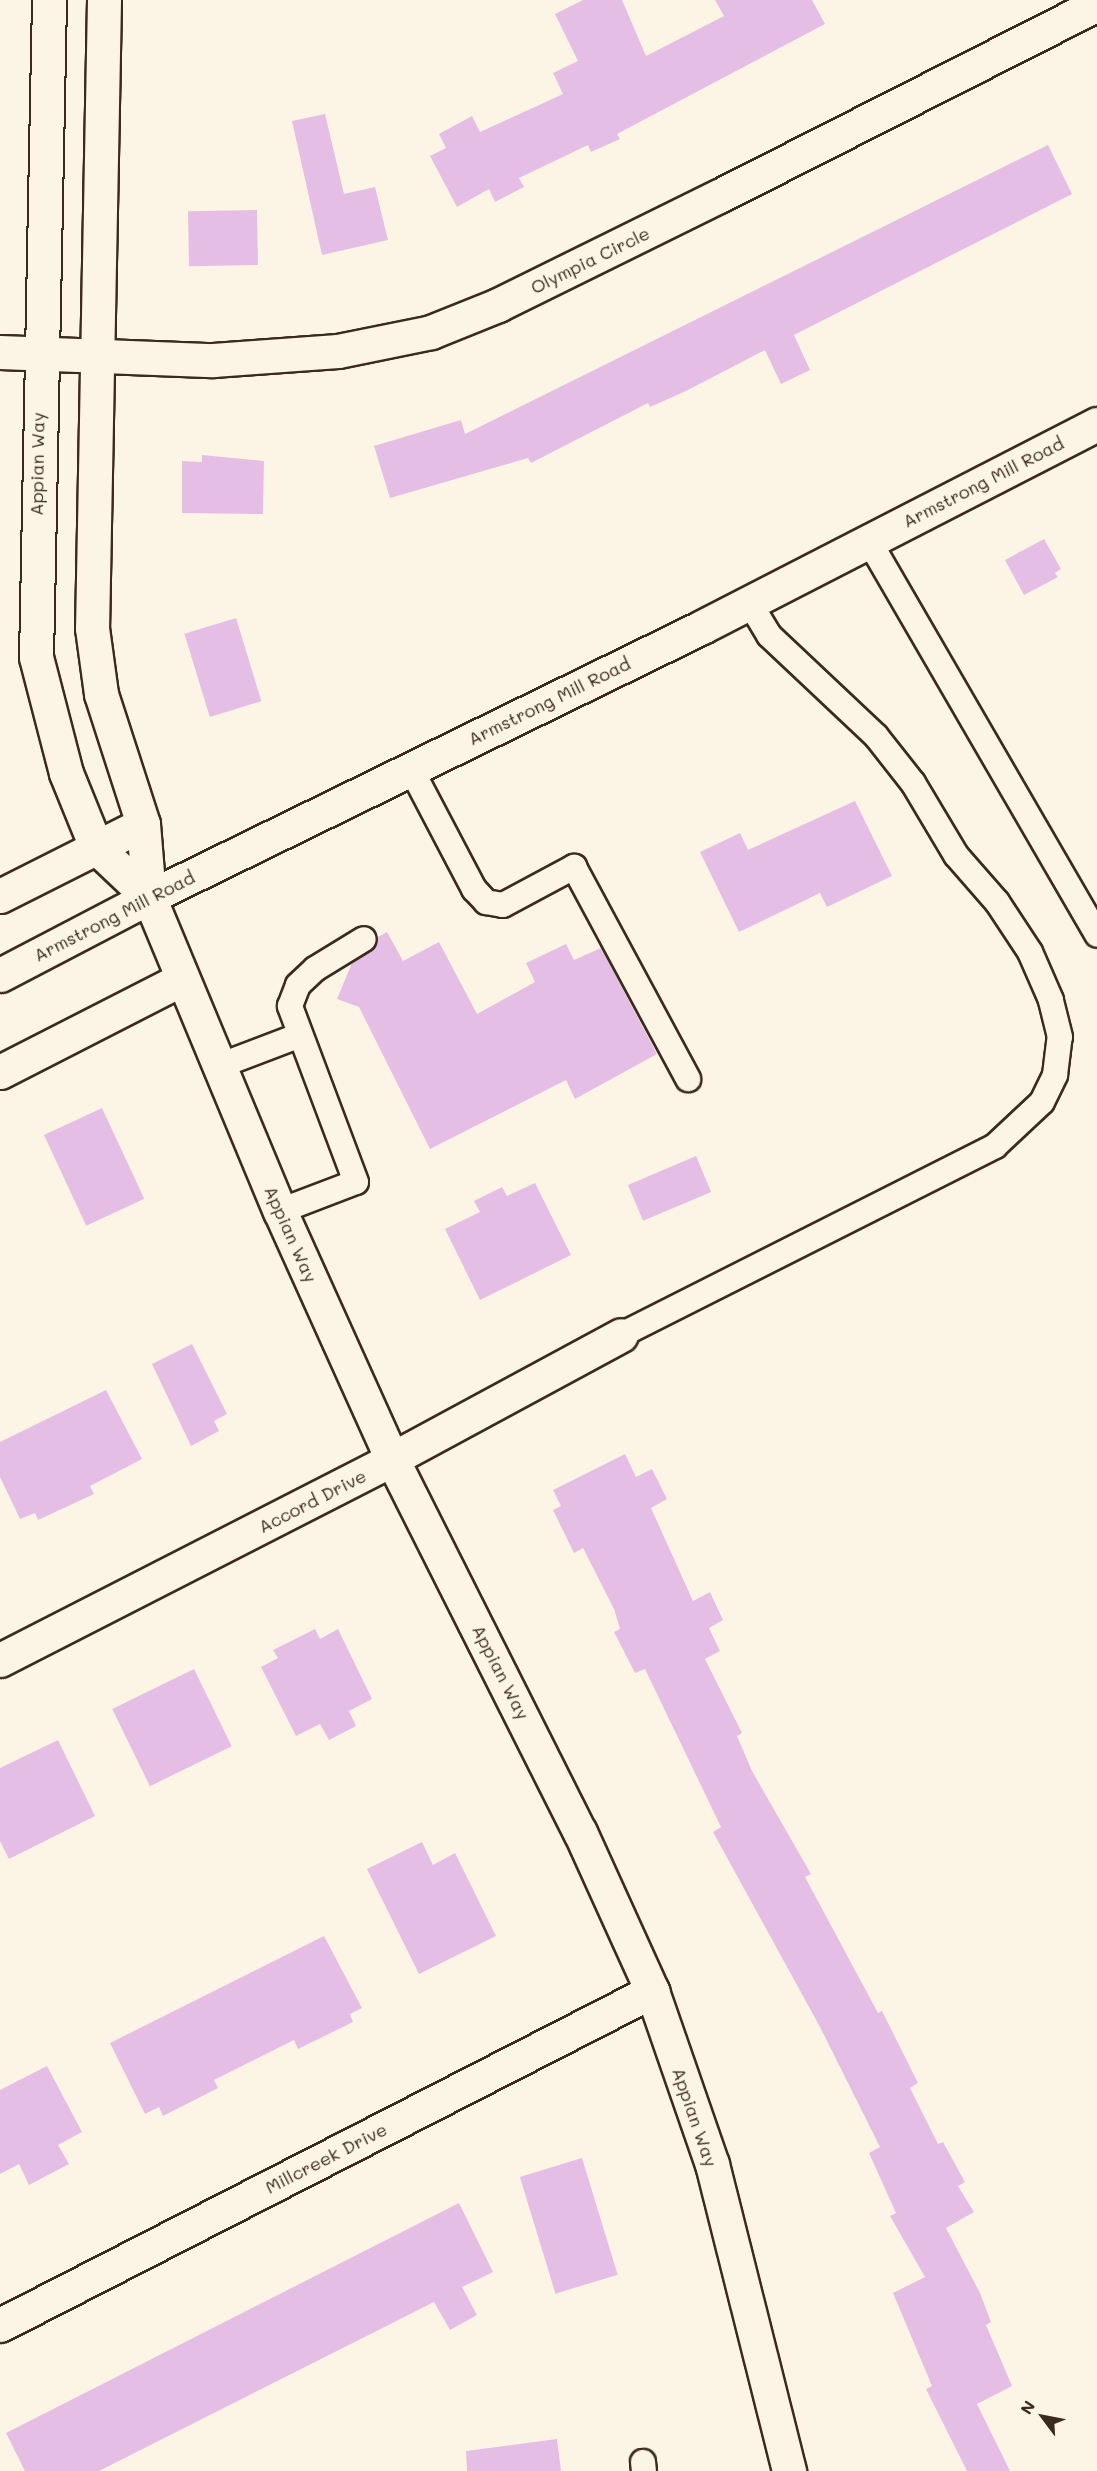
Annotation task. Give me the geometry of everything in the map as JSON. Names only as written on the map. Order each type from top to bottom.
[{"type":"street","name":"Appian Way","points":[[49,0],[40,352],[36,657],[66,773],[96,847],[148,897]]},
{"type":"street","name":"Appian Way","points":[[104,0],[95,354],[93,628],[101,694],[143,824],[148,897],[280,1211],[392,1459],[575,1822],[652,1991],[712,2164],[789,2471]]},
{"type":"street","name":"Olympia Circle","points":[[0,352],[213,360],[338,351],[431,332],[498,305],[698,207],[1097,4]]},
{"type":"street","name":"Armstrong Mill Road","points":[[0,975],[148,897],[749,602],[1097,423]]},
{"type":"street","points":[[0,896],[143,824]]},
{"type":"street","points":[[0,1072],[182,979]]},
{"type":"street","name":"Accord Drive","points":[[0,1660],[392,1459],[621,1335]]},
{"type":"street","name":"Millcreek Drive","points":[[0,2325],[652,1991]]},
{"type":"lane","points":[[869,541],[1097,935]]},
{"type":"lane","points":[[621,1335],[995,1146],[1030,1116],[1055,1075],[1060,1037],[1051,1000],[1024,944],[997,902],[956,855],[913,783],[876,736],[769,635],[749,602]]},
{"type":"lane","points":[[411,769],[474,889],[486,902],[503,905],[574,867],[688,1079]]},
{"type":"lane","points":[[280,1211],[356,1182],[298,1036],[290,1006],[298,985],[364,939]]},
{"type":"lane","points":[[219,1066],[298,1036]]},
{"type":"building","points":[[583,0],[622,0],[646,56],[724,16],[715,0],[812,0],[825,24],[617,134],[620,139],[591,152],[588,145],[519,178],[524,187],[495,202],[489,189],[457,207],[430,156],[446,148],[439,134],[472,116],[480,132],[563,94],[553,73],[578,61],[555,14]]},
{"type":"building","points":[[325,114],[344,194],[375,187],[388,240],[322,255],[292,121]]},
{"type":"building","points":[[1048,145],[1072,194],[794,335],[810,370],[781,384],[765,350],[686,391],[650,407],[648,403],[531,463],[528,458],[390,498],[374,446],[461,420],[465,434]]},
{"type":"building","points":[[257,210],[258,265],[189,266],[188,211]]},
{"type":"building","points":[[202,455],[264,461],[263,514],[182,513],[182,461],[202,462]]},
{"type":"building","points":[[1044,539],[1061,569],[1055,573],[1058,577],[1024,595],[1005,560]]},
{"type":"building","points":[[236,618],[261,701],[210,717],[184,634]]},
{"type":"building","points":[[855,801],[892,876],[827,907],[820,893],[739,932],[700,852],[740,833],[748,850]]},
{"type":"building","points":[[387,932],[403,961],[439,942],[477,1014],[535,982],[526,963],[566,944],[574,960],[601,948],[657,1054],[575,1099],[566,1080],[430,1149],[359,1007],[337,999],[352,963],[372,951],[378,937]]},
{"type":"building","points":[[102,1108],[144,1199],[86,1226],[44,1135]]},
{"type":"building","points":[[696,1156],[711,1192],[643,1221],[628,1185]]},
{"type":"building","points":[[535,1183],[571,1255],[480,1300],[445,1229],[480,1212],[474,1201],[502,1187],[507,1196]]},
{"type":"building","points":[[192,1344],[227,1414],[214,1421],[219,1431],[191,1446],[152,1364]]},
{"type":"building","points":[[106,1390],[142,1459],[90,1486],[94,1494],[38,1520],[35,1513],[20,1519],[0,1477],[0,1442]]},
{"type":"building","points":[[625,1454],[636,1477],[652,1469],[667,1499],[651,1508],[693,1601],[710,1592],[723,1620],[709,1628],[720,1651],[705,1659],[742,1733],[737,1736],[752,1771],[811,1874],[805,1877],[878,2013],[882,2011],[918,2083],[910,2088],[938,2144],[943,2142],[965,2182],[958,2186],[974,2212],[946,2228],[980,2293],[991,2322],[986,2325],[1012,2386],[977,2404],[1010,2471],[967,2471],[926,2389],[932,2386],[893,2293],[925,2277],[890,2216],[896,2213],[869,2153],[880,2147],[820,2027],[713,1832],[721,1827],[645,1669],[635,1673],[614,1632],[620,1629],[614,1609],[583,1548],[574,1553],[553,1510],[561,1506],[553,1490]]},
{"type":"building","points":[[315,1629],[320,1639],[338,1629],[372,1699],[349,1711],[356,1726],[329,1740],[320,1724],[296,1736],[261,1667],[278,1658],[273,1650]]},
{"type":"building","points":[[194,1669],[232,1746],[150,1786],[112,1709]]},
{"type":"building","points":[[58,1740],[95,1816],[9,1859],[0,1841],[0,1768]]},
{"type":"building","points":[[422,1842],[433,1865],[455,1853],[496,1936],[419,1974],[367,1869]]},
{"type":"building","points":[[324,1936],[362,2008],[350,2014],[353,2022],[298,2049],[294,2040],[214,2080],[218,2088],[163,2116],[159,2107],[145,2114],[110,2043]]},
{"type":"building","points":[[47,2066],[82,2132],[58,2145],[69,2164],[29,2185],[19,2164],[0,2174],[0,2090]]},
{"type":"building","points":[[582,2158],[618,2275],[556,2294],[520,2177]]},
{"type":"building","points":[[459,2203],[493,2272],[462,2287],[477,2315],[450,2330],[434,2302],[99,2471],[25,2471],[6,2433]]},
{"type":"building","points":[[557,2439],[561,2471],[467,2471],[466,2451]]}]
